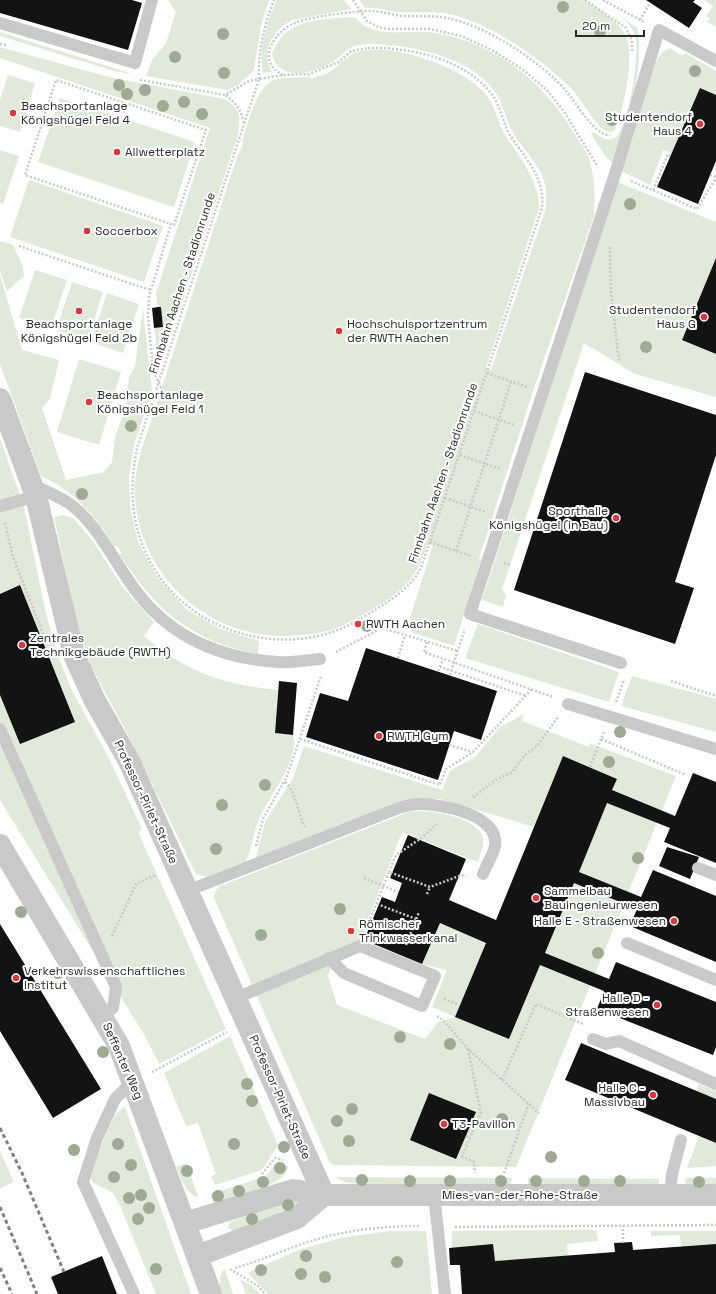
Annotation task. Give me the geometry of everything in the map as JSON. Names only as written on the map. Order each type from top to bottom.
[{"type":"street","name":"Professor-Pirlet-Straße","points":[[0,399],[34,490],[74,655],[94,699],[129,761],[324,1195]]},
{"type":"street","name":"Seffenter Weg","points":[[0,845],[119,1046],[211,1294]]},
{"type":"street","name":"Mies-van-der-Rohe-Straße","points":[[185,1223],[293,1190],[324,1195],[716,1195]]},
{"type":"street","points":[[197,1256],[297,1218],[324,1195]]},
{"type":"lane","points":[[0,23],[135,63],[152,0]]},
{"type":"lane","points":[[624,668],[470,614],[615,174],[659,30],[716,62]]},
{"type":"lane","points":[[1,506],[34,490],[70,504],[91,524],[140,596],[158,615],[183,634],[203,646],[234,657],[279,662],[324,658]]},
{"type":"lane","points":[[568,704],[716,749]]},
{"type":"lane","points":[[0,729],[116,987],[113,1008],[102,1015]]},
{"type":"lane","points":[[187,891],[247,866],[400,807],[418,804],[458,810],[481,820],[486,824],[493,834],[495,846],[483,874]]},
{"type":"lane","points":[[698,868],[716,875]]},
{"type":"lane","points":[[627,944],[716,980]]},
{"type":"lane","points":[[236,998],[329,958],[360,946],[435,976],[422,1006],[344,973],[329,958]]},
{"type":"lane","points":[[593,1039],[606,1044],[619,1041],[716,1084]]},
{"type":"lane","points":[[133,1081],[116,1099],[97,1138],[83,1182],[134,1294]]},
{"type":"lane","points":[[670,1195],[672,1174],[681,1140]]},
{"type":"lane","points":[[434,1195],[445,1294]]},
{"type":"path","points":[[259,79],[258,57],[265,23],[274,0]]},
{"type":"path","points":[[353,0],[367,21],[388,29],[430,29],[461,36],[492,50],[522,69],[547,90],[565,113],[598,165],[607,196]]},
{"type":"path","points":[[586,0],[626,28],[632,41],[633,58]]},
{"type":"path","points":[[603,0],[659,30]]},
{"type":"path","points":[[640,20],[650,3]]},
{"type":"path","points":[[283,75],[276,71],[271,65],[269,57],[273,42],[286,27],[294,23],[312,18],[374,11],[404,16],[447,18],[468,24],[489,34],[521,53],[564,88],[598,132],[607,136],[615,134]]},
{"type":"path","name":"Finnbahn Aachen - Stadionrunde","points":[[356,49],[396,49],[426,56],[455,66],[474,76],[493,96],[507,130],[534,170],[540,182],[543,196],[542,208],[421,569],[411,582],[387,602],[359,620],[329,633],[297,639],[262,639],[239,634],[203,618],[180,599],[164,582],[148,555],[137,525],[132,489],[133,470],[137,448],[259,79],[283,75],[309,74],[321,70],[339,62],[356,49]]},
{"type":"path","points":[[161,388],[158,385],[153,370],[148,316],[150,290],[171,224],[174,225],[206,130],[56,80],[25,174],[171,224]]},
{"type":"path","points":[[225,95],[238,108],[242,115],[244,125]]},
{"type":"path","points":[[653,190],[668,154],[670,156]]},
{"type":"path","points":[[615,174],[697,209],[716,177],[710,175]]},
{"type":"path","points":[[610,245],[611,292],[619,361]]},
{"type":"path","points":[[19,246],[150,290]]},
{"type":"path","points":[[487,373],[534,389]]},
{"type":"path","points":[[456,551],[511,382]]},
{"type":"path","points":[[474,411],[516,426]]},
{"type":"path","points":[[460,455],[507,471]]},
{"type":"path","points":[[445,498],[493,515]]},
{"type":"path","points":[[1,506],[13,557],[47,643]]},
{"type":"path","points":[[430,542],[473,557]]},
{"type":"path","points":[[450,676],[470,614]]},
{"type":"path","points":[[247,866],[255,849],[263,819],[285,782],[300,739],[324,658],[382,628],[458,651]]},
{"type":"path","points":[[398,658],[405,634]]},
{"type":"path","points":[[360,946],[396,855],[496,780],[512,772],[525,756],[537,746],[568,704],[532,689],[424,652],[427,642]]},
{"type":"path","points":[[438,671],[443,659]]},
{"type":"path","points":[[440,667],[526,696]]},
{"type":"path","points":[[615,704],[624,668]]},
{"type":"path","points":[[671,682],[716,696]]},
{"type":"path","points":[[300,739],[440,785],[446,769],[473,752],[532,689]]},
{"type":"path","points":[[590,767],[609,717]]},
{"type":"path","points":[[601,739],[686,775]]},
{"type":"path","points":[[449,745],[473,752]]},
{"type":"path","points":[[285,782],[289,786],[296,800],[301,820],[312,841]]},
{"type":"path","points":[[389,872],[430,887],[462,875],[473,879],[483,874]]},
{"type":"path","points":[[364,878],[398,892]]},
{"type":"path","points":[[103,957],[136,884]]},
{"type":"path","points":[[427,894],[430,887]]},
{"type":"path","points":[[377,904],[416,919]]},
{"type":"path","points":[[407,941],[419,912]]},
{"type":"path","points":[[502,1080],[536,1004],[583,1024]]},
{"type":"path","points":[[422,1006],[443,1020],[468,1048],[539,1113]]},
{"type":"path","points":[[154,1071],[226,1032]]},
{"type":"path","points":[[468,1048],[481,1112],[462,1156],[474,1162],[475,1173]]},
{"type":"path","points":[[504,1173],[529,1103]]},
{"type":"path","points":[[466,1136],[470,1137]]},
{"type":"path","points":[[623,1243],[623,1226],[716,1225]]},
{"type":"path","points":[[230,1269],[258,1286],[265,1294]]},
{"type":"green space","points":[[168,0],[269,0],[261,25],[254,70],[238,85],[227,90],[146,76],[152,60],[166,43],[176,12]]},
{"type":"green space","points":[[277,0],[344,0],[351,9],[292,20],[285,24],[274,36],[268,49],[268,64],[272,72],[263,73],[262,55],[264,36]]},
{"type":"green space","points":[[359,0],[581,0],[587,2],[615,22],[625,33],[627,38],[629,48],[629,72],[618,122],[614,131],[608,132],[601,128],[573,90],[542,63],[510,40],[475,22],[459,16],[443,13],[400,12],[365,8]]},
{"type":"green space","points":[[716,0],[716,27],[707,22],[710,19],[706,16],[713,6],[705,1]]},
{"type":"green space","points":[[619,14],[638,29],[639,63],[629,115],[614,164],[606,157],[591,134],[594,132],[605,139],[613,139],[619,134],[624,123],[632,93],[637,48],[636,39],[632,28]]},
{"type":"green space","name":"Hochschulsportzentrum der RWTH Aachen","points":[[349,17],[356,18],[364,25],[382,32],[426,32],[458,38],[479,46],[498,56],[533,81],[562,114],[584,149],[589,159],[592,173],[594,216],[535,385],[479,559],[481,560],[454,646],[411,632],[414,623],[409,621],[433,545],[427,545],[418,568],[399,591],[348,623],[334,629],[310,634],[286,636],[256,634],[228,625],[202,611],[179,593],[161,571],[146,545],[138,517],[135,482],[141,451],[237,157],[244,142],[242,142],[252,110],[260,93],[270,82],[274,80],[295,77],[310,77],[311,79],[329,72],[354,53],[372,50],[388,50],[425,58],[442,65],[473,82],[488,97],[507,138],[532,179],[536,188],[539,208],[486,368],[491,370],[545,211],[546,188],[543,179],[534,162],[512,131],[497,95],[489,85],[480,76],[468,68],[443,56],[417,49],[393,45],[373,44],[354,46],[335,60],[316,70],[307,72],[289,72],[281,69],[276,63],[272,54],[278,42],[293,28],[314,21]]},
{"type":"green space","points":[[0,32],[132,74],[114,71],[0,36]]},
{"type":"green space","points":[[0,47],[109,77],[224,99],[234,106],[239,115],[237,138],[160,368],[154,328],[163,326],[161,307],[158,307],[156,293],[210,128],[0,58]]},
{"type":"green space","points":[[670,48],[682,56],[685,53],[716,71],[716,95],[700,88],[672,153],[663,150],[650,185],[621,171],[653,67],[661,55]]},
{"type":"green space","name":"Beachsportanlage Königshügel Feld 4","points":[[8,75],[35,83],[20,132],[0,126],[0,100]]},
{"type":"green space","name":"Allwetterplatz","points":[[60,98],[195,142],[174,207],[38,162]]},
{"type":"green space","points":[[0,150],[19,156],[3,204],[0,203]]},
{"type":"green space","points":[[29,180],[163,226],[144,282],[10,237]]},
{"type":"green space","points":[[618,182],[716,222],[716,258],[682,339],[716,354],[716,397],[635,374],[584,343],[502,589],[506,595],[503,607],[482,600]]},
{"type":"green space","points":[[0,241],[13,245],[23,267],[24,276],[7,291],[0,271]]},
{"type":"green space","points":[[35,270],[67,280],[51,328],[19,318]]},
{"type":"green space","points":[[0,275],[22,350],[59,360],[50,399],[42,408],[66,480],[104,472],[112,462],[115,437],[126,406],[129,377],[135,366],[143,309],[152,392],[134,445],[129,477],[130,507],[138,542],[155,574],[186,609],[220,629],[259,641],[258,654],[227,646],[199,634],[173,617],[145,589],[119,555],[122,553],[117,546],[114,547],[108,536],[92,515],[74,497],[41,476],[0,364]]},
{"type":"green space","name":"Beachsportanlage Königshügel Feld 2b","points":[[72,282],[103,292],[87,341],[56,330]]},
{"type":"green space","points":[[107,293],[139,304],[123,353],[91,342]]},
{"type":"green space","name":"Beachsportanlage Königshügel Feld 1","points":[[79,359],[121,372],[99,445],[57,432]]},
{"type":"green space","points":[[0,438],[24,507],[46,614],[57,653],[72,691],[108,756],[142,829],[138,832],[226,1029],[159,1064],[145,1036],[0,800]]},
{"type":"green space","points":[[62,515],[73,518],[92,540],[124,589],[154,622],[144,636],[175,659],[206,675],[240,685],[278,690],[275,733],[293,735],[294,745],[292,756],[288,767],[259,819],[246,861],[206,877],[196,874],[126,731],[92,668],[78,629],[54,517]]},
{"type":"green space","points":[[478,624],[619,672],[609,702],[465,658]]},
{"type":"green space","points":[[632,676],[716,699],[716,732],[621,706]]},
{"type":"green space","points":[[524,714],[522,721],[589,747],[590,743],[676,776],[516,1167],[334,1165],[330,1163],[214,898],[215,891],[220,886],[409,812],[417,811],[439,813],[462,819],[472,824],[479,830],[483,838],[478,862],[402,832],[357,948],[331,965],[328,976],[337,1005],[425,1039],[438,1022],[455,1017],[509,1039],[617,779],[563,756],[534,827],[440,799],[402,800],[256,858],[265,822],[293,778],[304,746],[442,790],[450,771],[475,757],[500,727]]},
{"type":"green space","points":[[440,923],[486,943],[455,1017],[432,1007],[447,970],[422,964]]},
{"type":"green space","points":[[230,1036],[278,1145],[262,1170],[215,1185],[211,1176],[216,1174],[198,1123],[186,1126],[164,1073]]},
{"type":"green space","points":[[699,1084],[716,1091],[716,1099],[696,1091]]},
{"type":"green space","points":[[125,1107],[191,1294],[156,1294],[119,1203],[113,1193],[92,1182],[91,1176],[109,1128],[119,1111]]},
{"type":"green space","points":[[699,1136],[716,1143],[716,1166],[687,1168]]},
{"type":"green space","points":[[0,1151],[14,1182],[0,1188]]},
{"type":"green space","points":[[277,1162],[289,1167],[284,1175],[277,1181],[250,1194],[214,1204],[211,1194],[266,1176]]},
{"type":"green space","points":[[186,1163],[198,1196],[196,1197],[186,1188],[176,1167]]},
{"type":"green space","points":[[335,1177],[512,1178],[511,1184],[356,1184],[345,1182]]},
{"type":"green space","points":[[528,1178],[659,1179],[659,1185],[528,1184]]},
{"type":"green space","points":[[685,1178],[716,1178],[716,1184],[685,1184]]},
{"type":"green space","points":[[295,1199],[300,1202],[299,1206],[234,1231],[228,1228],[230,1222]]},
{"type":"green space","points":[[596,1230],[598,1241],[567,1244],[568,1256],[495,1261],[452,1248],[452,1231]]},
{"type":"green space","points":[[391,1231],[426,1231],[432,1294],[268,1294],[248,1273],[298,1250],[345,1237]]},
{"type":"green space","points":[[650,1231],[716,1231],[716,1244],[681,1246],[680,1235],[651,1236]]},
{"type":"green space","points":[[225,1270],[233,1294],[222,1294],[221,1291],[220,1277],[222,1271]]},
{"type":"green space","points":[[240,1279],[251,1285],[260,1294],[246,1294]]},
{"type":"building","points":[[0,0],[132,0],[142,3],[128,50],[0,13]]},
{"type":"building","points":[[646,0],[695,0],[693,2],[702,8],[689,28]]},
{"type":"building","name":"Studentendorf Haus 4","points":[[700,88],[716,95],[716,161],[698,204],[657,187]]},
{"type":"building","name":"Studentendorf Haus G","points":[[716,258],[716,354],[682,340]]},
{"type":"building","points":[[161,307],[163,327],[154,328],[152,308]]},
{"type":"building","name":"Sporthalle Königshügel (in Bau)","points":[[585,372],[716,415],[716,455],[675,582],[694,588],[675,644],[514,590]]},
{"type":"building","name":"Zentrales Technikgebäude (RWTH)","points":[[20,585],[75,722],[20,744],[0,695],[0,594]]},
{"type":"building","points":[[366,648],[497,691],[481,740],[454,731],[438,780],[306,737],[320,693],[348,701]]},
{"type":"building","points":[[279,681],[297,683],[293,735],[275,733]]},
{"type":"building","name":"Sammelbau Bauingenieurwesen","points":[[563,756],[617,779],[612,790],[675,816],[693,773],[716,782],[716,863],[664,842],[670,828],[607,803],[579,872],[641,897],[653,870],[716,896],[716,962],[630,926],[637,909],[574,883],[545,953],[609,979],[616,962],[716,1002],[716,1047],[713,1055],[597,1009],[604,991],[540,965],[509,1039],[455,1017],[486,943],[440,923],[422,964],[364,940],[382,897],[395,902],[402,883],[390,878],[408,835],[466,859],[449,900],[496,920]]},
{"type":"building","points":[[667,847],[699,857],[690,879],[659,866]]},
{"type":"building","name":"Verkehrswissenschaftliches Institut","points":[[0,924],[101,1089],[53,1118],[0,1031]]},
{"type":"building","name":"Halle C - Massivbau","points":[[581,1043],[716,1099],[716,1143],[565,1080]]},
{"type":"building","name":"T3-Pavillon","points":[[429,1093],[476,1112],[456,1159],[410,1140]]},
{"type":"building","points":[[632,1242],[633,1250],[716,1244],[716,1294],[462,1294],[460,1265],[450,1265],[449,1248],[493,1244],[495,1261],[615,1252],[614,1243]]},
{"type":"building","points":[[102,1256],[117,1294],[58,1294],[51,1277]]},
{"type":"railway","points":[[0,1128],[22,1173],[64,1272]]},
{"type":"railway","points":[[0,1207],[37,1294]]},
{"type":"railway","points":[[0,1268],[12,1294]]},
{"type":"place","name":"Beachsportanlage Königshügel Feld 4","points":[[13,113]]},
{"type":"place","name":"Studentendorf Haus 4","points":[[700,124]]},
{"type":"place","name":"Allwetterplatz","points":[[117,152]]},
{"type":"place","name":"Soccerbox","points":[[87,231]]},
{"type":"place","name":"Beachsportanlage Königshügel Feld 2b","points":[[79,311]]},
{"type":"place","name":"Studentendorf Haus G","points":[[704,317]]},
{"type":"place","name":"Hochschulsportzentrum der RWTH Aachen","points":[[339,331]]},
{"type":"place","name":"Beachsportanlage Königshügel Feld 1","points":[[89,402]]},
{"type":"place","name":"Sporthalle Königshügel (in Bau)","points":[[616,518]]},
{"type":"place","name":"RWTH Aachen","points":[[358,624]]},
{"type":"place","name":"Zentrales Technikgebäude (RWTH)","points":[[22,645]]},
{"type":"place","name":"RWTH Gym","points":[[379,736]]},
{"type":"place","name":"Sammelbau Bauingenieurwesen","points":[[536,898]]},
{"type":"place","name":"Halle E - Straßenwesen","points":[[674,921]]},
{"type":"place","name":"Römischer Trinkwasserkanal","points":[[351,931]]},
{"type":"place","name":"Verkehrswissenschaftliches Institut","points":[[16,978]]},
{"type":"place","name":"Halle D - Straßenwesen","points":[[657,1005]]},
{"type":"place","name":"Halle C - Massivbau","points":[[653,1095]]},
{"type":"place","name":"T3-Pavillon","points":[[444,1124]]}]
